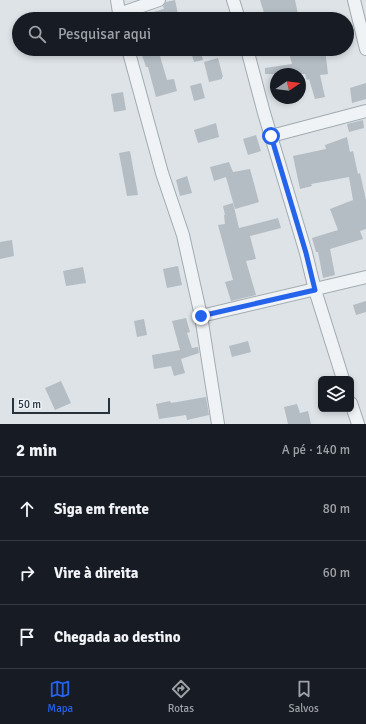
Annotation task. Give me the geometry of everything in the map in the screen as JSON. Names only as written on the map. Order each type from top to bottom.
[{"type":"street","points":[[117,0],[119,12]]},
{"type":"street","points":[[131,12],[159,0]]},
{"type":"street","points":[[233,0],[236,12]]},
{"type":"street","points":[[354,0],[366,49]]},
{"type":"street","points":[[130,56],[162,173],[183,235],[201,316],[218,424]]},
{"type":"street","points":[[249,56],[306,253],[315,290],[342,376]]},
{"type":"street","points":[[271,136],[366,111]]},
{"type":"street","points":[[201,316],[366,277]]},
{"type":"street","points":[[354,412],[358,424]]},
{"type":"building","points":[[175,0],[178,12],[153,12],[164,9],[163,6],[166,2]]},
{"type":"building","points":[[260,0],[295,0],[298,12],[264,12]]},
{"type":"building","points":[[142,56],[160,56],[167,80],[174,79],[177,91],[156,97],[148,67],[146,67]]},
{"type":"building","points":[[192,56],[202,56],[203,60],[194,62]]},
{"type":"building","points":[[290,56],[326,56],[328,74],[320,75],[325,97],[315,99],[309,79],[307,80],[306,77],[306,68],[270,68],[270,74],[265,74],[265,68],[292,64]]},
{"type":"building","points":[[218,58],[223,77],[222,79],[209,82],[204,62]]},
{"type":"building","points":[[201,83],[205,98],[194,101],[190,86]]},
{"type":"building","points":[[366,83],[366,99],[352,103],[350,88]]},
{"type":"building","points":[[123,92],[126,110],[114,112],[111,94]]},
{"type":"building","points":[[363,120],[364,128],[349,132],[347,124]]},
{"type":"building","points":[[216,123],[219,137],[198,143],[194,130]]},
{"type":"building","points":[[256,135],[261,151],[248,155],[243,139]]},
{"type":"building","points":[[347,137],[350,152],[353,151],[358,174],[360,173],[366,200],[366,229],[360,231],[363,239],[330,249],[335,275],[323,278],[318,252],[316,252],[312,238],[338,230],[330,209],[353,200],[349,177],[311,184],[312,186],[300,189],[293,156],[326,149],[325,145]]},
{"type":"building","points":[[130,151],[138,195],[127,196],[119,153]]},
{"type":"building","points":[[229,162],[233,172],[250,169],[259,202],[235,209],[226,177],[214,181],[210,167]]},
{"type":"building","points":[[187,176],[192,193],[180,196],[176,180]]},
{"type":"building","points":[[233,203],[239,228],[278,218],[281,228],[250,236],[256,259],[246,261],[256,295],[231,301],[225,282],[233,280],[218,225],[225,224],[223,206]]},
{"type":"building","points":[[12,240],[14,256],[0,259],[0,242]]},
{"type":"building","points":[[178,266],[182,285],[167,288],[163,269]]},
{"type":"building","points":[[83,267],[86,283],[66,286],[63,271]]},
{"type":"building","points":[[366,301],[366,312],[356,315],[353,305]]},
{"type":"building","points":[[186,318],[190,332],[187,333],[192,348],[198,347],[199,353],[181,359],[185,373],[174,376],[171,366],[154,369],[152,355],[180,350],[172,321]]},
{"type":"building","points":[[144,319],[147,335],[137,337],[134,321]]},
{"type":"building","points":[[248,341],[251,352],[232,357],[229,346]]},
{"type":"building","points":[[61,381],[71,403],[55,410],[45,388]]},
{"type":"building","points":[[206,397],[209,415],[187,420],[186,415],[159,419],[156,404]]},
{"type":"building","points":[[297,404],[300,413],[308,411],[311,424],[288,424],[284,407]]},
{"type":"route","points":[[201,316],[315,290],[306,253],[271,136]]}]
